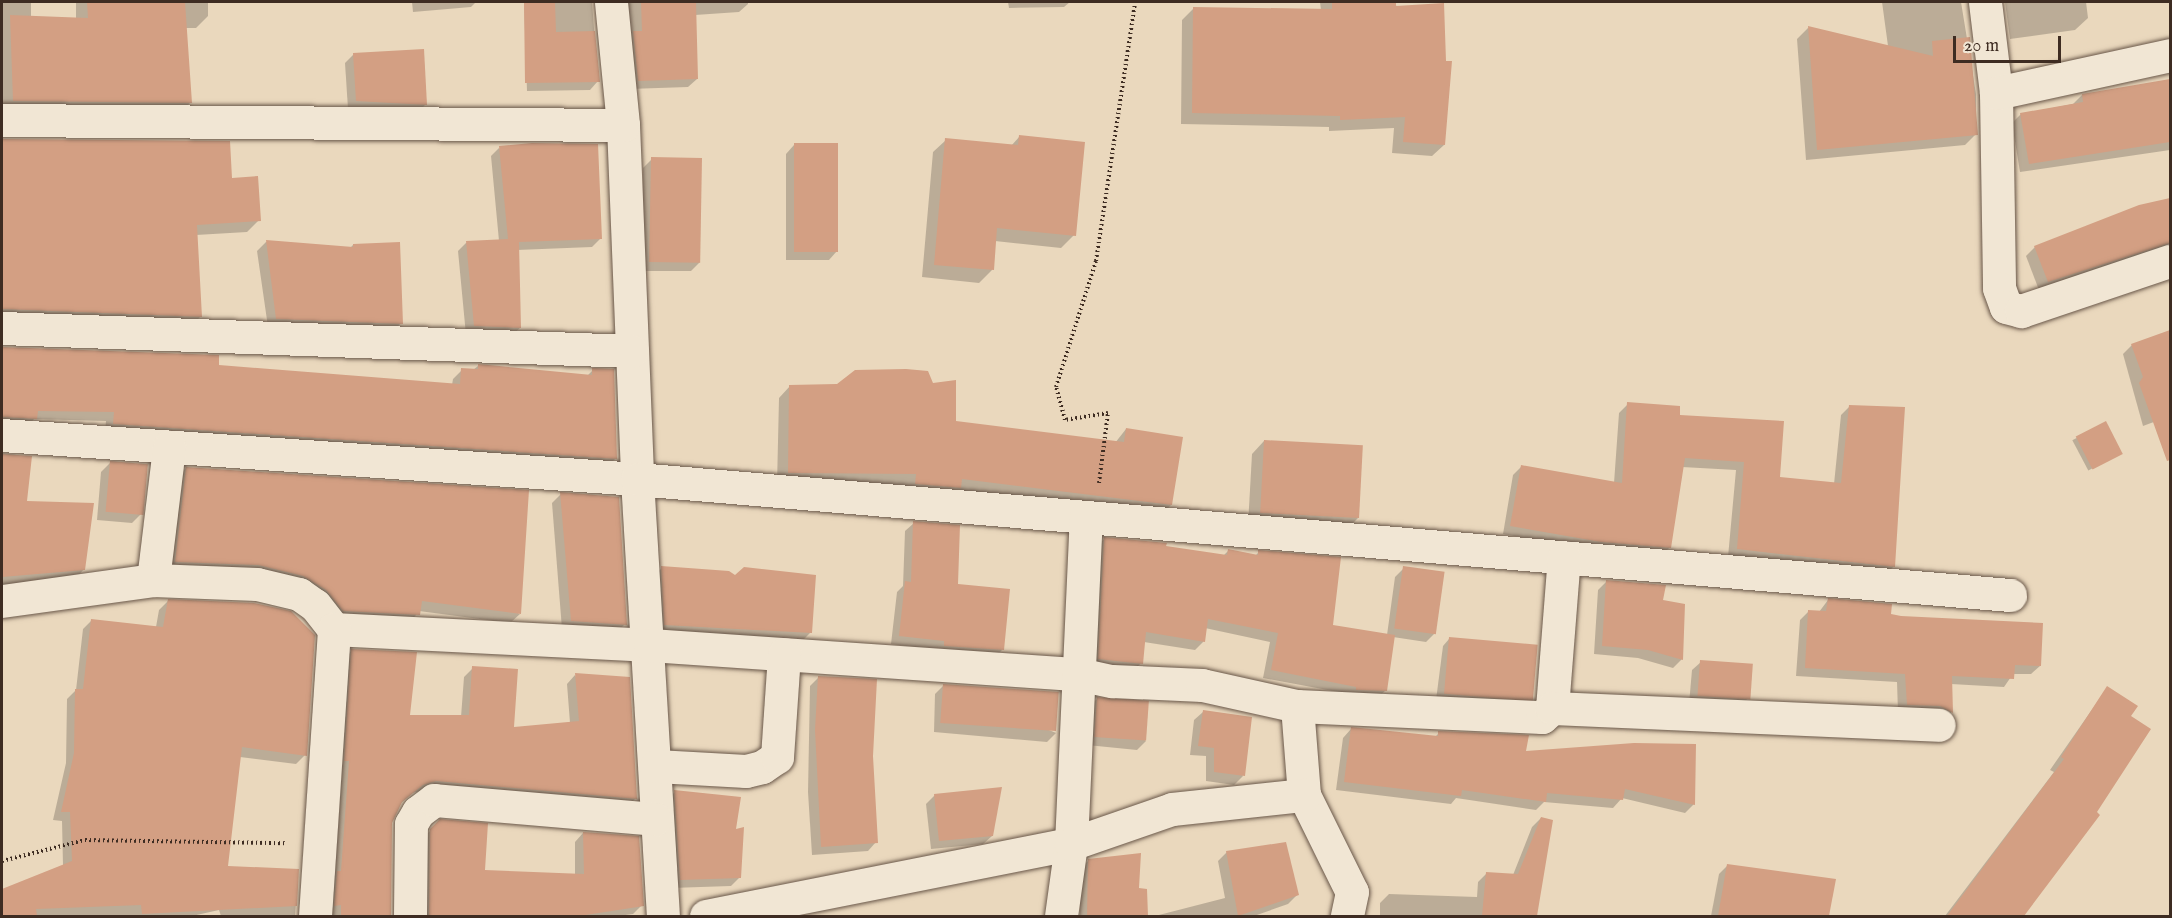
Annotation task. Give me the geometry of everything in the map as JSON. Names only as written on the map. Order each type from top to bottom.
[{"type":"street","points":[[611,2],[623,125],[637,479],[650,645],[656,766],[655,819],[663,916]]},
{"type":"street","points":[[1985,2],[1996,93],[1999,288],[2006,306],[2021,311],[2170,261]]},
{"type":"street","points":[[1996,93],[2170,55]]},
{"type":"street","points":[[2,120],[623,125]]},
{"type":"street","points":[[2,328],[632,351]]},
{"type":"street","points":[[2,435],[637,479],[2010,595]]},
{"type":"street","points":[[153,580],[169,447]]},
{"type":"street","points":[[1061,916],[1071,844],[1086,517]]},
{"type":"street","points":[[334,629],[650,645],[1078,674],[1112,681],[1202,685],[1297,706],[1529,719],[1542,717],[1552,708],[1564,557]]},
{"type":"street","points":[[2,601],[153,580],[257,584],[299,594],[315,605],[334,629],[315,916]]},
{"type":"street","points":[[656,766],[746,771],[762,767],[777,757],[784,654]]},
{"type":"street","points":[[1297,706],[1304,795],[1352,892],[1347,916]]},
{"type":"street","points":[[1552,708],[1939,725]]},
{"type":"street","points":[[706,916],[1071,844],[1172,809],[1304,795]]},
{"type":"street","points":[[410,916],[411,824],[418,812],[434,800],[655,819]]},
{"type":"path","points":[[1086,517],[1099,482],[1108,413],[1065,420],[1056,387],[1096,261],[1135,2]]},
{"type":"path","points":[[2,861],[85,840],[320,843]]},
{"type":"building","points":[[87,2],[185,2],[192,103],[13,101],[10,15],[88,18]]},
{"type":"building","points":[[524,2],[555,2],[556,32],[595,31],[600,82],[525,83]]},
{"type":"building","points":[[641,2],[696,2],[698,79],[638,81],[633,31],[642,31]]},
{"type":"building","points":[[1332,2],[1396,2],[1396,6],[1444,3],[1446,61],[1452,61],[1445,145],[1403,142],[1405,117],[1340,120],[1340,116],[1192,113],[1193,7],[1332,9]]},
{"type":"building","points":[[1808,26],[1933,56],[1932,41],[1970,37],[1978,135],[1817,150]]},
{"type":"building","points":[[424,49],[427,105],[356,101],[353,53]]},
{"type":"building","points":[[2170,79],[2170,142],[2029,164],[2020,113],[2083,102],[2082,94]]},
{"type":"building","points":[[1019,135],[1085,142],[1076,236],[997,228],[994,270],[934,265],[945,138],[1018,145]]},
{"type":"building","points":[[2,139],[230,141],[232,178],[258,176],[261,221],[197,225],[202,317],[2,309]]},
{"type":"building","points":[[532,143],[598,144],[602,239],[519,242],[521,328],[474,326],[466,241],[508,239],[499,146]]},
{"type":"building","points":[[794,143],[838,143],[838,252],[794,252]]},
{"type":"building","points":[[651,157],[702,158],[700,263],[649,262]]},
{"type":"building","points":[[2170,198],[2170,243],[2048,282],[2034,246],[2139,205]]},
{"type":"building","points":[[266,240],[353,247],[353,244],[400,242],[403,324],[276,319]]},
{"type":"building","points":[[2170,330],[2170,460],[2167,461],[2139,383],[2143,377],[2131,344]]},
{"type":"building","points":[[2,347],[219,355],[219,365],[460,384],[461,368],[478,369],[478,364],[592,375],[592,368],[614,369],[617,459],[113,424],[114,412],[38,411],[37,419],[2,417]]},
{"type":"building","points":[[855,370],[928,371],[933,383],[956,380],[956,421],[1124,442],[1126,428],[1183,437],[1172,505],[962,479],[961,488],[915,484],[916,474],[788,473],[789,385],[837,384]]},
{"type":"building","points":[[1627,402],[1680,406],[1680,415],[1784,421],[1780,477],[1841,483],[1849,405],[1905,407],[1895,567],[1737,549],[1744,462],[1685,458],[1671,548],[1601,542],[1510,526],[1521,465],[1622,483]]},
{"type":"building","points":[[2106,421],[2123,454],[2093,469],[2076,436]]},
{"type":"building","points":[[1264,440],[1363,445],[1359,518],[1260,513]]},
{"type":"building","points":[[2,454],[32,456],[27,501],[94,503],[85,570],[2,577]]},
{"type":"building","points":[[110,461],[148,464],[143,515],[106,512]]},
{"type":"building","points":[[186,467],[529,490],[521,614],[422,601],[420,615],[343,611],[326,590],[303,576],[258,565],[175,562]]},
{"type":"building","points":[[560,492],[619,497],[627,625],[571,621]]},
{"type":"building","points":[[913,521],[960,525],[958,584],[1010,589],[1004,650],[944,646],[944,641],[899,636],[905,581],[911,582]]},
{"type":"building","points":[[1104,537],[1167,543],[1166,546],[1227,555],[1228,549],[1258,555],[1258,550],[1341,557],[1333,625],[1395,635],[1387,691],[1356,690],[1356,687],[1271,670],[1278,633],[1208,619],[1205,642],[1146,632],[1143,664],[1098,659]]},
{"type":"building","points":[[661,566],[729,571],[735,575],[744,567],[816,575],[812,633],[664,625]]},
{"type":"building","points":[[1403,566],[1445,572],[1436,634],[1394,628]]},
{"type":"building","points":[[1606,580],[1666,585],[1663,600],[1685,604],[1683,660],[1648,650],[1602,646]]},
{"type":"building","points":[[1828,598],[1892,604],[1891,614],[1901,616],[2043,623],[2041,666],[2015,665],[2014,679],[1952,676],[1953,713],[1940,706],[1907,705],[1905,674],[1805,668],[1808,610],[1826,611]]},
{"type":"building","points":[[168,599],[254,603],[291,611],[315,635],[307,756],[242,747],[228,866],[299,869],[297,906],[142,914],[141,905],[36,909],[37,916],[2,916],[2,889],[72,861],[70,812],[61,812],[74,753],[75,689],[83,689],[91,619],[163,627]]},
{"type":"building","points":[[1449,637],[1538,645],[1533,702],[1444,694]]},
{"type":"building","points":[[351,649],[417,652],[410,715],[469,715],[472,666],[518,669],[514,727],[579,721],[575,673],[630,677],[637,799],[436,781],[423,785],[402,802],[392,823],[391,916],[341,916],[341,905],[334,906],[337,871],[341,871],[349,761],[344,761]]},
{"type":"building","points":[[1700,660],[1753,664],[1750,700],[1697,696]]},
{"type":"building","points":[[818,676],[877,679],[873,756],[878,843],[821,847],[815,730]]},
{"type":"building","points":[[943,684],[1059,692],[1056,731],[940,723]]},
{"type":"building","points":[[2107,686],[2138,706],[2131,716],[2151,729],[2097,812],[2100,815],[2024,916],[1947,916],[2064,759],[2061,757]]},
{"type":"building","points":[[1097,697],[1149,701],[1146,741],[1094,737]]},
{"type":"building","points":[[1203,710],[1252,717],[1245,776],[1214,772],[1214,748],[1198,746]]},
{"type":"building","points":[[1351,727],[1438,736],[1438,731],[1529,735],[1526,751],[1634,743],[1696,744],[1695,805],[1625,789],[1623,800],[1547,793],[1546,802],[1462,790],[1461,796],[1344,782]]},
{"type":"building","points":[[1002,787],[993,836],[939,841],[934,794]]},
{"type":"building","points":[[674,790],[741,797],[736,829],[744,827],[741,878],[680,880]]},
{"type":"building","points":[[1541,817],[1553,820],[1537,916],[1482,916],[1486,872],[1518,874]]},
{"type":"building","points":[[440,819],[488,823],[485,870],[584,874],[583,832],[639,836],[644,906],[579,916],[429,916],[430,829]]},
{"type":"building","points":[[1286,842],[1299,895],[1238,916],[1226,851]]},
{"type":"building","points":[[1141,853],[1139,888],[1147,889],[1148,916],[1087,916],[1088,859]]},
{"type":"building","points":[[1727,864],[1836,879],[1829,916],[1718,916]]}]
